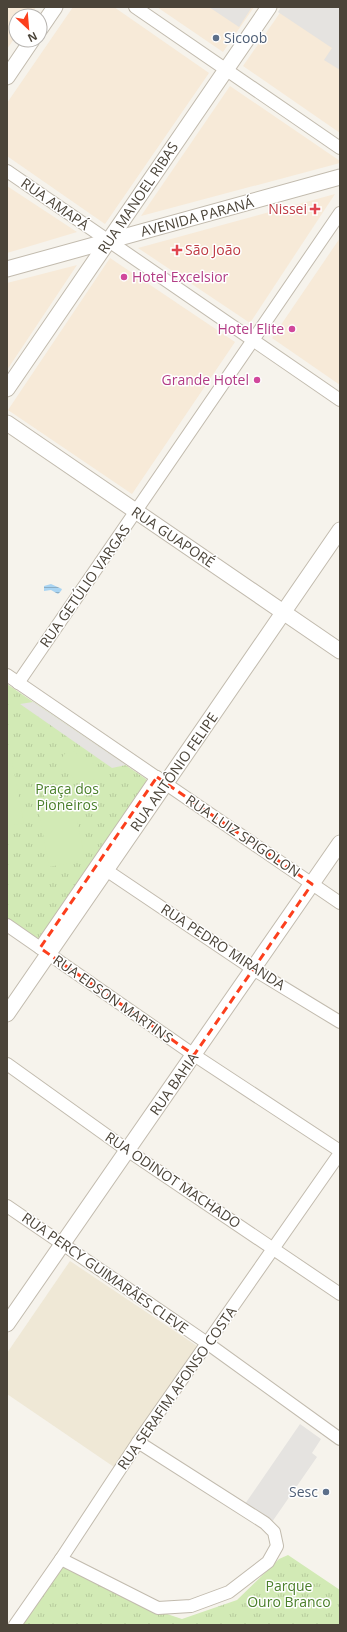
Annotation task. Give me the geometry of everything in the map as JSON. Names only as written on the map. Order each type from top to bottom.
[{"type":"street","points":[[48,17],[55,7]]},
{"type":"street","points":[[135,7],[340,148]]},
{"type":"street","name":"RUA MANOEL RIBAS","points":[[7,390],[269,7]]},
{"type":"street","points":[[7,76],[26,48]]},
{"type":"street","name":"RUA AMAPÁ","points":[[7,171],[340,400]]},
{"type":"street","name":"AVENIDA PARANÁ","points":[[7,269],[340,177]]},
{"type":"street","name":"RUA GETÚLIO VARGAS","points":[[18,682],[340,213]]},
{"type":"street","name":"RUA GUAPORÉ","points":[[7,423],[340,651]]},
{"type":"street","name":"RUA ANTÔNIO FELIPE","points":[[7,1014],[44,951],[161,780],[283,612],[340,530]]},
{"type":"street","name":"RUA LUIZ SPIGOLON","points":[[7,675],[340,903]]},
{"type":"street","name":"RUA ANTÔNIO FELIPE","points":[[44,951],[106,870],[161,780]]},
{"type":"street","name":"RUA BAHIA","points":[[7,1324],[340,843]]},
{"type":"street","name":"RUA PEDRO MIRANDA","points":[[106,870],[253,969],[340,1022]]},
{"type":"street","name":"RUA EDSON MARTINS","points":[[7,925],[194,1055],[340,1152]]},
{"type":"street","name":"RUA ODINOT MACHADO","points":[[7,1064],[128,1150],[340,1294]]},
{"type":"street","name":"RUA SERAFIM AFONSO COSTA","points":[[15,1625],[62,1559],[138,1442],[340,1152]]},
{"type":"street","name":"RUA PERCY GUIMARÃES CLEVE","points":[[7,1206],[207,1343],[340,1439]]},
{"type":"street","points":[[62,1559],[158,1608],[191,1606],[229,1592],[268,1562],[277,1546],[274,1532],[265,1523],[138,1442]]},
{"type":"highlighted area","points":[[157,777],[312,884],[194,1055],[40,948]]},
{"type":"shaded area","points":[[7,7],[36,7],[8,8],[7,49]]},
{"type":"shaded area","points":[[73,7],[114,7],[209,73],[105,224],[7,156],[7,103],[45,48],[48,48],[48,43]]},
{"type":"shaded area","name":"Sicoob","points":[[157,7],[254,7],[223,52]]},
{"type":"shaded area","points":[[209,7],[252,7],[239,27]]},
{"type":"shaded area","points":[[281,7],[340,7],[340,70],[324,60],[332,48],[278,12]]},
{"type":"shaded area","points":[[284,7],[340,7],[340,133],[243,66]]},
{"type":"shaded area","points":[[230,86],[340,161],[340,163],[141,216]]},
{"type":"shaded area","points":[[7,186],[77,232],[7,253]]},
{"type":"shaded area","points":[[335,194],[250,323],[138,248]]},
{"type":"shaded area","points":[[340,238],[340,385],[272,338]]},
{"type":"shaded area","points":[[110,258],[235,342],[132,494],[8,410]]},
{"type":"shaded area","points":[[77,265],[7,370],[7,283]]},
{"type":"shaded area","points":[[33,702],[126,765],[112,768],[20,704]]},
{"type":"shaded area","points":[[70,1261],[197,1346],[114,1467],[7,1394],[7,1353]]},
{"type":"shaded area","points":[[300,1424],[321,1439],[312,1453],[317,1457],[272,1522],[245,1504]]},
{"type":"green space","name":"Praça dos Pioneiros","points":[[7,684],[146,779],[148,782],[39,939],[7,920]]},
{"type":"green space","points":[[69,748],[101,769],[88,787],[56,766]]},
{"type":"green space","points":[[12,762],[24,823],[7,826],[7,763]]},
{"type":"green space","points":[[73,799],[85,860],[49,867],[38,806]]},
{"type":"green space","name":"Parque Ouro Branco","points":[[288,1555],[340,1590],[340,1625],[22,1625],[63,1565],[155,1610],[182,1619],[237,1600],[279,1559]]},
{"type":"water","points":[[51,584],[62,589],[58,594],[51,590],[44,591],[44,586]]},
{"type":"place","name":"Sicoob","points":[[216,38]]},
{"type":"place","name":"Nissei","points":[[315,209]]},
{"type":"place","name":"São João","points":[[177,250]]},
{"type":"place","name":"Hotel Excelsior","points":[[124,277]]},
{"type":"place","name":"Hotel Elite","points":[[292,329]]},
{"type":"place","name":"Grande Hotel","points":[[257,380]]},
{"type":"place","name":"Sesc","points":[[326,1492]]}]
